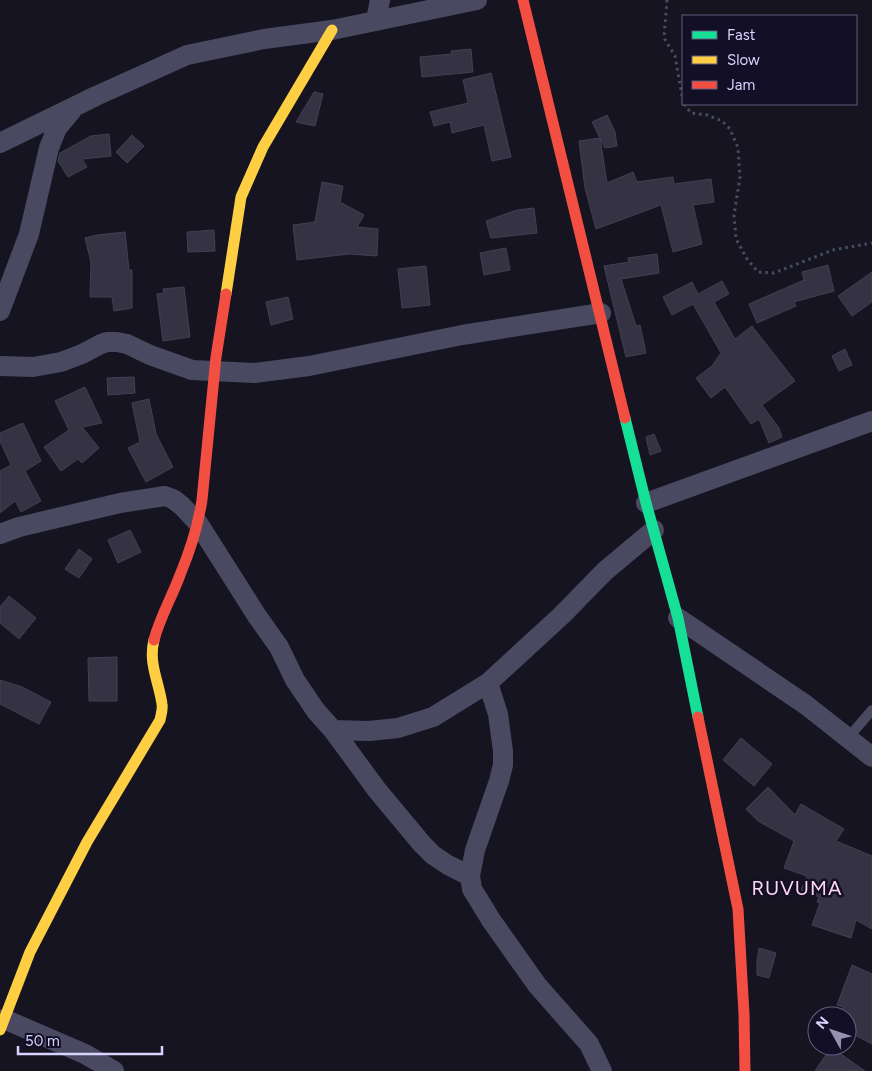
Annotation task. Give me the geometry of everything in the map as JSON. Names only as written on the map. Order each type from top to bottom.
[{"type":"street","points":[[376,20],[380,0]]},
{"type":"street","points":[[0,143],[187,55],[264,38],[332,30],[477,0]]},
{"type":"street","points":[[523,0],[646,502],[678,618],[738,909],[745,1071]]},
{"type":"street","points":[[114,1071],[85,1054],[2,1024],[30,952],[66,886],[87,842],[160,720],[163,706],[153,668],[152,648],[159,622],[180,576],[198,523],[216,357],[241,197],[263,147],[332,30]]},
{"type":"street","points":[[0,311],[29,234],[49,148],[57,128],[76,107]]},
{"type":"street","points":[[0,366],[33,367],[61,362],[101,344],[117,342],[127,344],[150,355],[192,370],[254,373],[309,366],[462,335],[601,313]]},
{"type":"street","points":[[646,502],[872,421]]},
{"type":"street","points":[[0,534],[19,527],[120,503],[165,496],[173,499],[198,523],[279,647],[295,680],[377,790],[422,844],[448,865],[470,876]]},
{"type":"street","points":[[333,730],[369,731],[398,728],[433,717],[488,683],[562,615],[605,571],[654,530]]},
{"type":"street","points":[[678,618],[806,705],[872,757]]},
{"type":"street","points":[[488,683],[498,714],[504,751],[503,765],[499,782],[475,850],[470,876],[472,889],[491,920],[537,985],[589,1044],[602,1071]]},
{"type":"lane","points":[[848,738],[872,710]]},
{"type":"path","points":[[667,0],[664,38],[675,56],[682,92]]},
{"type":"path","points":[[686,105],[691,114],[707,115],[722,121],[730,129],[738,148],[740,177],[734,215],[736,239],[747,259],[758,272],[774,273],[833,250],[872,242]]},
{"type":"building","points":[[471,49],[473,72],[422,77],[420,57],[452,54],[451,51]]},
{"type":"building","points":[[491,73],[511,157],[492,161],[484,125],[452,133],[450,122],[434,126],[430,112],[468,103],[463,80]]},
{"type":"building","points":[[314,92],[323,94],[315,126],[296,122]]},
{"type":"building","points":[[607,115],[615,132],[617,146],[605,148],[592,122]]},
{"type":"building","points":[[109,134],[111,156],[82,159],[87,167],[68,177],[58,161],[60,153],[91,136]]},
{"type":"building","points":[[132,135],[144,146],[127,163],[116,152]]},
{"type":"building","points":[[600,138],[607,183],[633,172],[637,182],[673,177],[674,184],[711,179],[714,202],[693,205],[702,244],[673,252],[661,205],[596,229],[585,188],[579,141]]},
{"type":"building","points":[[322,182],[343,186],[340,202],[364,215],[357,227],[378,229],[377,256],[349,254],[297,260],[293,225],[315,222]]},
{"type":"building","points":[[534,208],[537,233],[491,238],[486,221],[517,210]]},
{"type":"building","points":[[214,230],[215,251],[188,252],[187,232]]},
{"type":"building","points":[[125,232],[129,270],[132,270],[132,308],[114,311],[112,297],[90,297],[91,262],[85,238]]},
{"type":"building","points":[[506,248],[510,270],[484,275],[480,253]]},
{"type":"building","points":[[657,254],[659,273],[621,279],[636,326],[640,325],[646,353],[626,357],[604,266],[629,262],[628,258]]},
{"type":"building","points":[[828,265],[834,291],[794,302],[796,306],[757,323],[749,304],[804,280],[802,272]]},
{"type":"building","points":[[426,266],[430,305],[402,308],[398,269]]},
{"type":"building","points":[[872,272],[872,302],[852,316],[838,296]]},
{"type":"building","points":[[722,281],[729,294],[714,302],[735,339],[752,326],[795,381],[762,405],[779,428],[782,437],[769,443],[759,419],[751,424],[725,387],[711,398],[696,378],[712,366],[721,353],[693,304],[672,315],[663,297],[692,282],[698,294]]},
{"type":"building","points":[[184,287],[190,337],[163,341],[157,294],[164,293],[163,289]]},
{"type":"building","points":[[288,297],[293,319],[271,325],[266,302]]},
{"type":"building","points":[[845,349],[852,365],[839,371],[832,356]]},
{"type":"building","points":[[134,377],[135,393],[108,395],[107,378]]},
{"type":"building","points":[[85,387],[102,423],[82,427],[99,448],[82,463],[78,459],[61,471],[44,447],[69,430],[55,401]]},
{"type":"building","points":[[149,399],[156,434],[173,467],[146,482],[128,448],[140,442],[132,403]]},
{"type":"building","points":[[23,423],[41,461],[25,471],[41,501],[21,512],[15,501],[0,513],[0,471],[11,465],[0,441],[0,433]]},
{"type":"building","points":[[654,434],[661,451],[650,455],[646,437]]},
{"type":"building","points":[[130,530],[141,552],[118,563],[108,540]]},
{"type":"building","points":[[79,549],[92,559],[79,578],[65,569]]},
{"type":"building","points":[[9,596],[36,618],[19,639],[0,623],[0,607]]},
{"type":"building","points":[[117,657],[117,701],[89,701],[88,658]]},
{"type":"building","points":[[0,680],[22,687],[51,702],[39,724],[0,704]]},
{"type":"building","points":[[741,738],[772,764],[754,786],[723,760]]},
{"type":"building","points":[[768,787],[795,815],[801,804],[844,829],[836,841],[872,856],[872,929],[856,920],[851,938],[812,925],[820,903],[817,902],[819,897],[801,890],[807,876],[784,868],[794,841],[758,821],[746,809]]},
{"type":"building","points":[[759,948],[776,953],[769,978],[757,975]]},
{"type":"building","points":[[852,965],[872,974],[872,1044],[857,1036],[857,1006],[837,1005]]},
{"type":"building","points":[[825,1056],[844,1056],[865,1071],[815,1071]]},
{"type":"traffic: fast","points":[[625,418],[678,618],[698,717]]},
{"type":"traffic: slow","points":[[226,294],[241,197],[263,147],[332,30]]},
{"type":"traffic: slow","points":[[0,1030],[30,952],[87,842],[160,720],[162,712],[161,696],[152,657],[154,640]]},
{"type":"traffic: jam","points":[[523,0],[625,418]]},
{"type":"traffic: jam","points":[[154,640],[159,623],[187,557],[200,510],[216,357],[226,294]]},
{"type":"traffic: jam","points":[[698,717],[738,909],[745,1071]]},
{"type":"district","name":"RUVUMA","points":[[797,888]]}]
